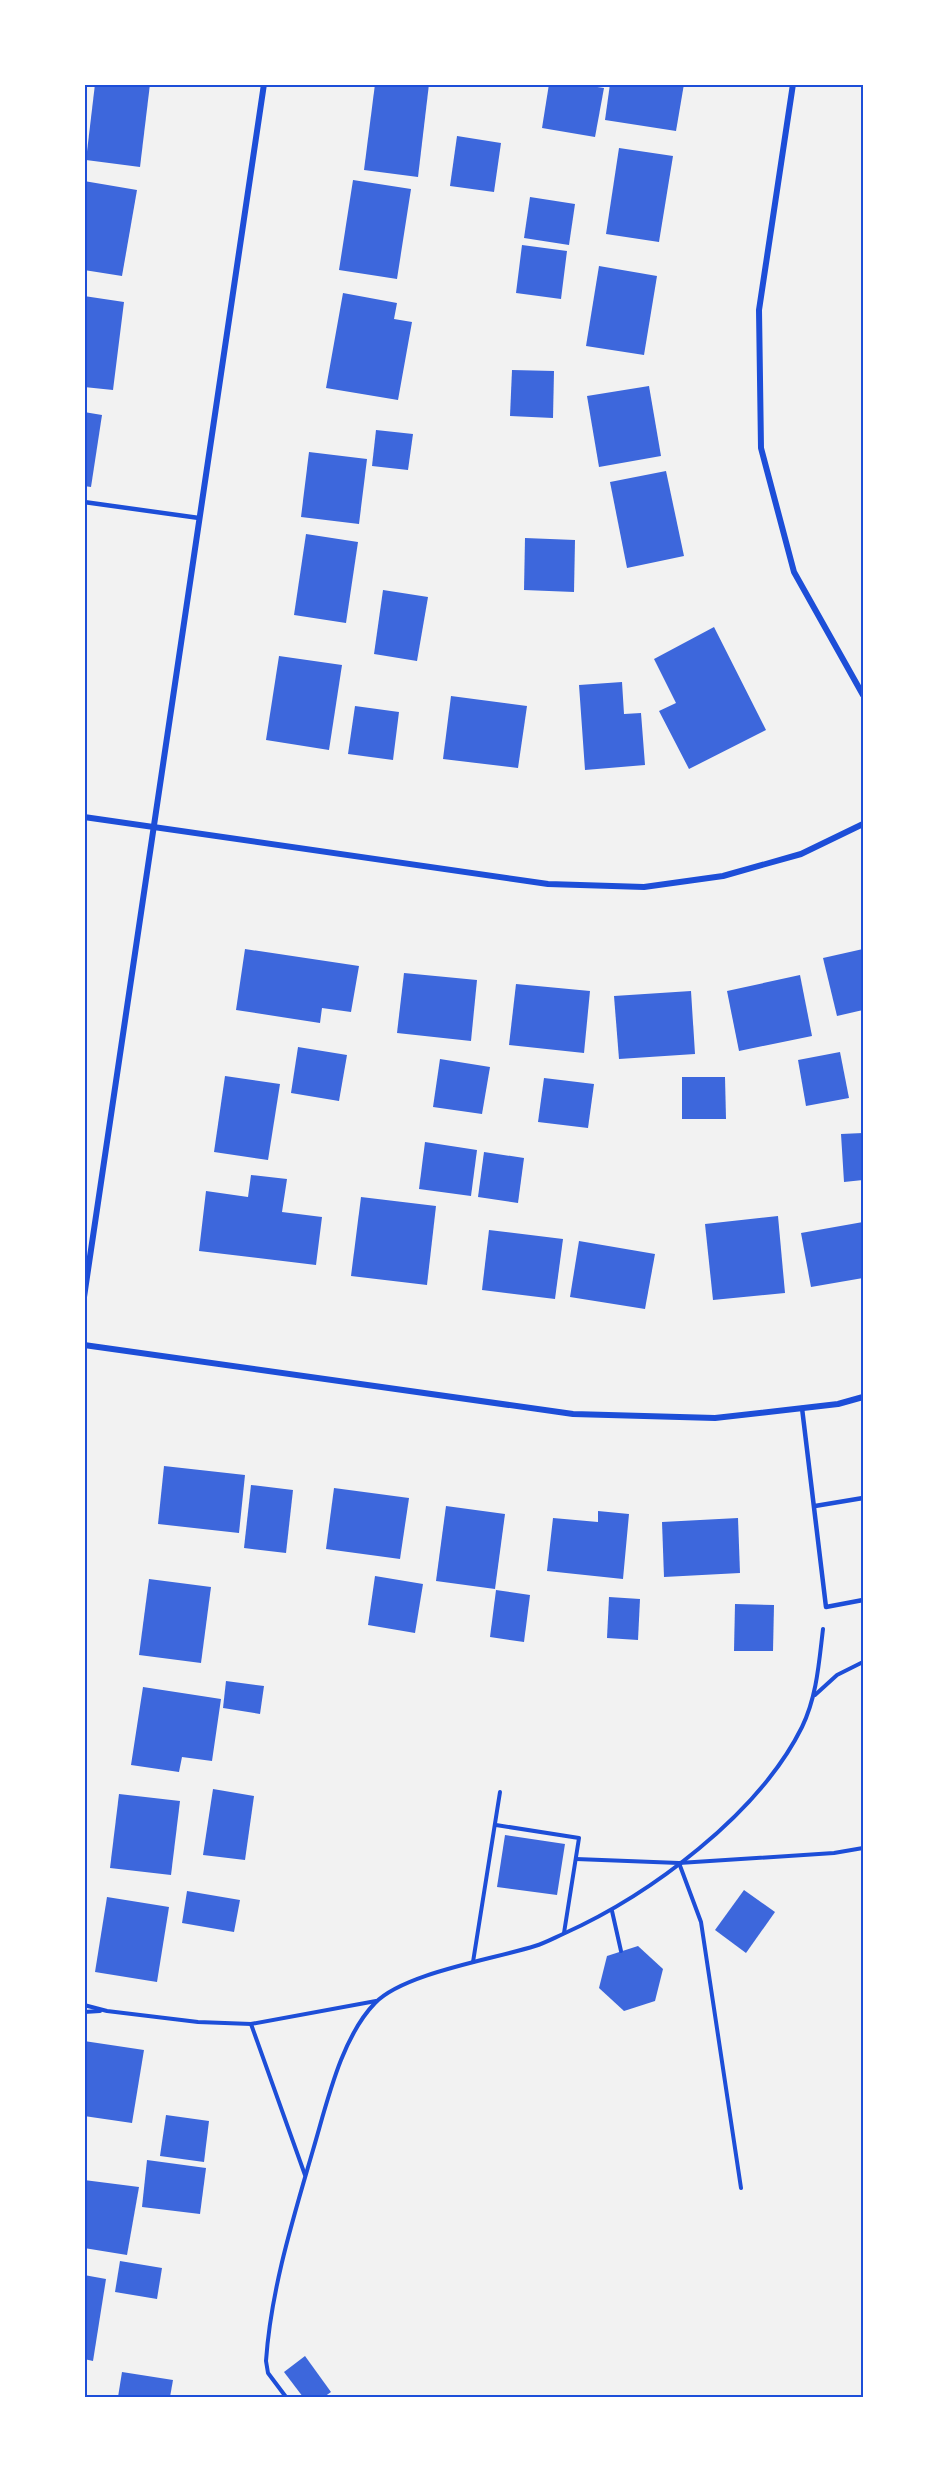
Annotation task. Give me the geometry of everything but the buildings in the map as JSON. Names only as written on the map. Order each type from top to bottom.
[{"type":"street","points":[[84,1297],[264,84]]},
{"type":"street","points":[[793,84],[759,310],[761,448],[794,572],[863,695]]},
{"type":"street","points":[[84,818],[548,884],[644,887],[723,876],[801,854],[863,824]]},
{"type":"street","points":[[84,1345],[573,1414],[715,1418],[838,1404],[863,1397]]},
{"type":"lane","points":[[84,502],[199,518]]},
{"type":"lane","points":[[802,1408],[826,1607],[863,1600]]},
{"type":"lane","points":[[814,1506],[863,1498]]},
{"type":"path","points":[[84,2005],[107,2011],[198,2022],[250,2024],[377,2001],[411,1982],[473,1962],[538,1946],[612,1911],[679,1863],[736,1814],[767,1781],[790,1749],[814,1695],[826,1607]]},
{"type":"path","points":[[814,1695],[837,1675],[863,1662]]},
{"type":"path","points":[[473,1962],[501,1792]]},
{"type":"path","points":[[496,1825],[579,1838],[564,1934]]},
{"type":"path","points":[[576,1859],[679,1863],[834,1853],[863,1848]]},
{"type":"path","points":[[679,1863],[701,1923],[741,2188]]},
{"type":"path","points":[[612,1911],[621,1951]]},
{"type":"path","points":[[286,2397],[268,2373],[268,2343],[278,2279],[305,2178],[345,2054],[358,2024],[377,2001]]},
{"type":"path","points":[[84,2012],[107,2011]]},
{"type":"path","points":[[250,2024],[305,2178]]}]
